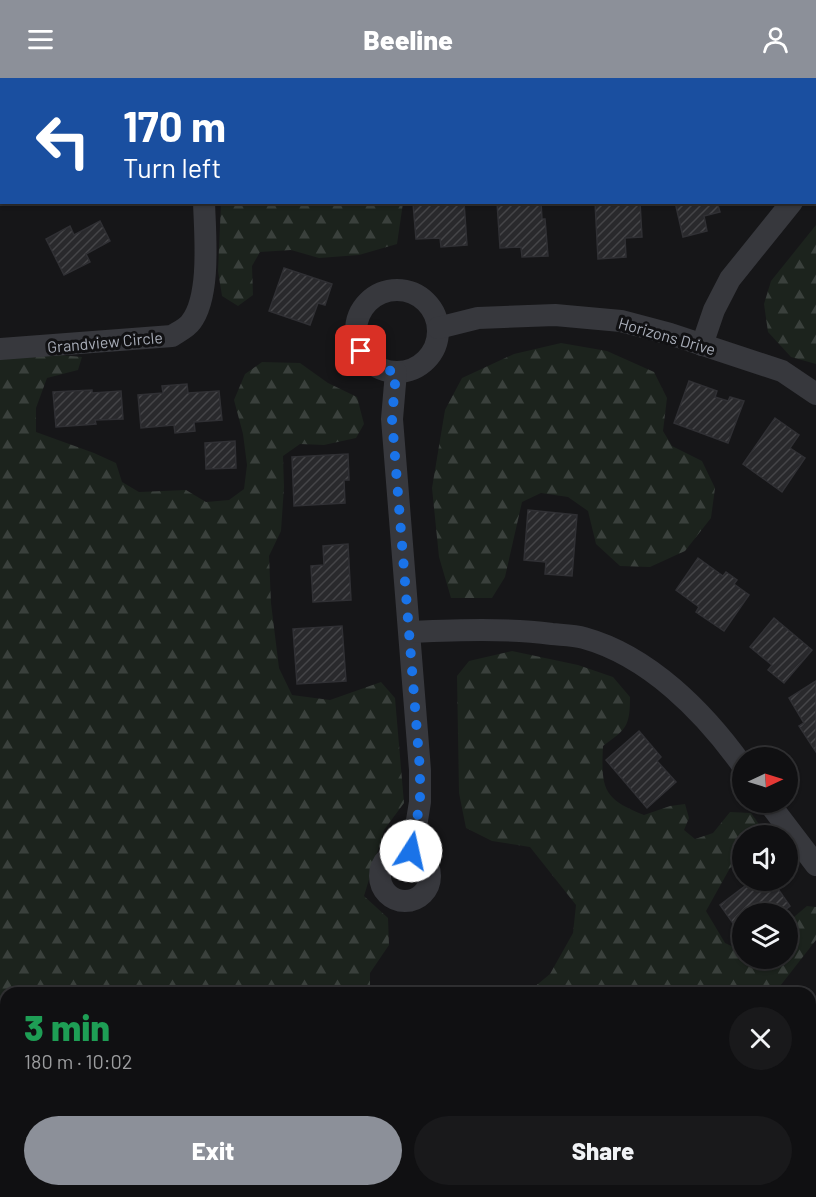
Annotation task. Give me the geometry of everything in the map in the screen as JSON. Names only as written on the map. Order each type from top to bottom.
[{"type":"street","name":"Grandview Circle","points":[[0,349],[172,336],[191,322],[202,296],[205,254],[204,204]]},
{"type":"street","points":[[702,345],[714,310],[730,279],[790,204]]},
{"type":"street","points":[[394,290],[406,291],[418,296],[428,304],[435,315],[438,328],[434,346],[422,363],[410,370],[396,372],[382,369],[370,362],[361,351],[356,338],[356,323],[361,310],[370,299],[381,292],[394,290]]},
{"type":"street","name":"Horizons Drive","points":[[438,328],[478,318],[555,315],[621,321],[782,371],[816,394]]},
{"type":"street","points":[[396,372],[392,419],[420,770],[420,802],[411,851]]},
{"type":"street","points":[[410,632],[518,630],[584,638],[620,653],[655,673],[705,719],[732,753]]},
{"type":"street","points":[[776,813],[816,866]]},
{"type":"green space","points":[[221,204],[403,204],[397,244],[359,255],[319,258],[291,250],[260,252],[252,266],[253,295],[238,306],[222,296],[218,271]]},
{"type":"green space","points":[[816,225],[816,364],[791,357],[768,332],[764,304],[771,281]]},
{"type":"green space","points":[[561,343],[607,351],[654,372],[667,398],[663,431],[672,446],[702,461],[715,488],[711,518],[685,551],[650,567],[620,566],[596,544],[588,511],[568,497],[541,493],[522,502],[505,577],[492,598],[451,598],[439,557],[432,488],[445,410],[462,378],[514,354]]},
{"type":"green space","points":[[49,354],[82,357],[78,370],[47,378],[36,408],[36,432],[116,463],[122,482],[139,492],[186,490],[206,502],[229,500],[244,489],[247,465],[243,434],[234,400],[245,374],[262,362],[300,363],[328,383],[357,397],[364,424],[356,438],[324,445],[300,444],[283,456],[284,487],[281,531],[269,556],[271,603],[279,668],[292,695],[330,700],[381,682],[395,698],[404,803],[384,830],[364,896],[388,918],[389,945],[370,973],[370,987],[0,987],[0,357]]},
{"type":"green space","points":[[512,651],[578,665],[613,677],[630,697],[628,721],[622,731],[603,746],[603,773],[607,791],[620,804],[644,815],[670,806],[685,804],[689,818],[684,830],[695,839],[713,833],[730,812],[751,813],[760,825],[732,825],[732,867],[706,911],[725,943],[732,946],[732,969],[793,969],[779,987],[534,987],[550,974],[573,933],[576,905],[530,847],[492,841],[466,828],[459,793],[457,676],[469,661]]},
{"type":"green space","points":[[807,906],[816,907],[816,940],[798,963],[798,914]]},
{"type":"building","points":[[413,204],[464,204],[467,245],[441,247],[440,238],[416,239]]},
{"type":"building","points":[[497,204],[541,204],[542,219],[545,219],[548,256],[522,257],[521,247],[500,248]]},
{"type":"building","points":[[595,204],[640,204],[642,237],[625,238],[626,257],[598,259]]},
{"type":"building","points":[[675,204],[718,204],[720,212],[704,216],[707,231],[683,237]]},
{"type":"building","points":[[100,221],[110,241],[86,254],[90,262],[64,275],[46,239],[70,226],[74,235]]},
{"type":"building","points":[[284,268],[332,284],[325,305],[318,303],[310,325],[269,311]]},
{"type":"building","points":[[689,381],[717,391],[715,397],[728,401],[730,397],[744,401],[728,443],[674,423]]},
{"type":"building","points":[[187,384],[188,393],[219,391],[222,420],[194,422],[195,431],[175,433],[174,425],[141,428],[138,395],[163,393],[162,386]]},
{"type":"building","points":[[92,390],[92,393],[121,391],[123,419],[95,420],[96,424],[56,427],[53,392]]},
{"type":"building","points":[[775,418],[799,435],[790,448],[805,458],[782,492],[743,464]]},
{"type":"building","points":[[235,441],[236,468],[206,469],[205,443]]},
{"type":"building","points":[[348,454],[349,480],[344,480],[345,503],[294,506],[292,457]]},
{"type":"building","points":[[528,510],[577,515],[572,576],[545,574],[546,562],[524,560]]},
{"type":"building","points":[[348,544],[351,600],[313,602],[311,566],[324,565],[323,546]]},
{"type":"building","points":[[698,558],[723,576],[726,572],[737,580],[734,584],[749,595],[724,631],[696,612],[699,607],[676,590]]},
{"type":"building","points":[[774,618],[812,650],[784,683],[768,670],[772,665],[750,647]]},
{"type":"building","points":[[342,626],[346,681],[297,684],[293,629]]},
{"type":"building","points":[[816,681],[816,752],[799,726],[804,723],[789,698]]},
{"type":"building","points":[[639,731],[661,757],[657,761],[676,782],[647,808],[606,760]]},
{"type":"building","points":[[738,891],[780,891],[788,903],[732,903],[732,922],[720,905]]},
{"type":"route","points":[[361,351],[370,362],[382,369],[396,372],[392,419],[395,469],[420,770],[420,802],[411,851]]}]
